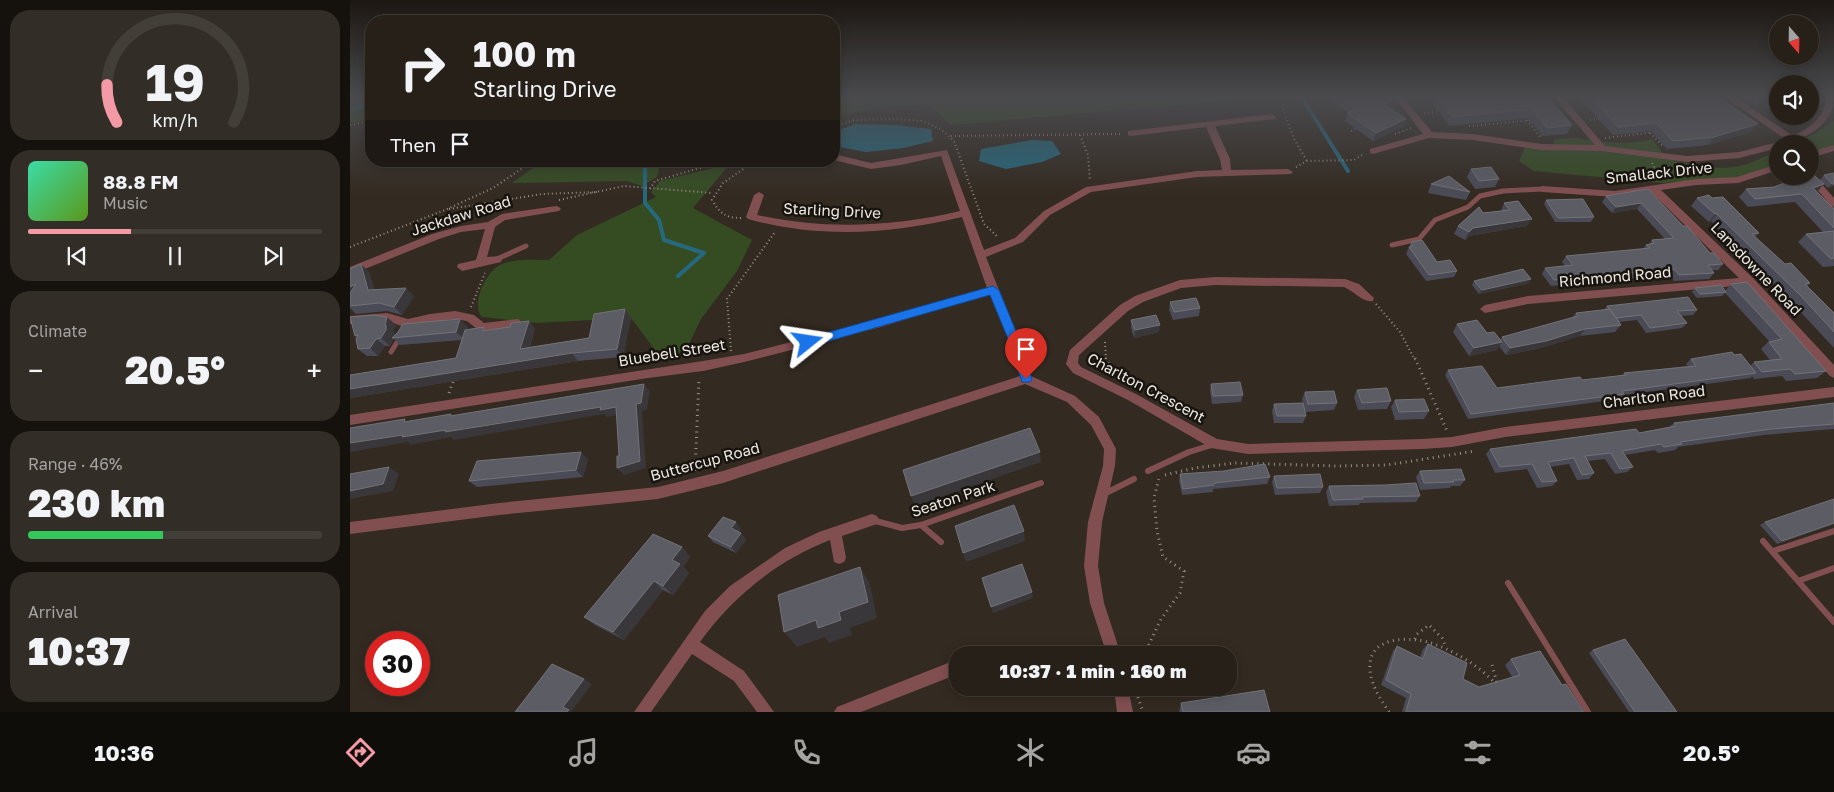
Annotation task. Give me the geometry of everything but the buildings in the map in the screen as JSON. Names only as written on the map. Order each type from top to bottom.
[{"type":"street","points":[[1131,133],[1164,129]]},
{"type":"street","points":[[1211,129],[1225,159],[1227,174]]},
{"type":"street","points":[[1424,129],[1429,135]]},
{"type":"street","points":[[1586,129],[1602,148]]},
{"type":"street","points":[[1373,152],[1429,135],[1473,137],[1548,147],[1602,148],[1687,159],[1739,155],[1769,147]]},
{"type":"street","points":[[1819,152],[1834,148]]},
{"type":"street","points":[[840,158],[872,166],[902,162],[944,152],[993,290],[1015,341],[1026,379],[1071,399],[1095,421],[1110,449],[1109,466],[1095,522],[1091,566],[1098,603],[1111,646]]},
{"type":"street","name":"Smallack Drive","points":[[1542,189],[1615,194],[1696,182],[1738,180],[1769,169]]},
{"type":"street","points":[[981,255],[1019,240],[1047,213],[1089,190],[1196,174],[1288,172]]},
{"type":"street","points":[[1817,185],[1834,204]]},
{"type":"street","name":"Lansdowne Road","points":[[1654,189],[1749,281],[1834,373]]},
{"type":"street","points":[[752,217],[759,195]]},
{"type":"street","name":"Jackdaw Road","points":[[350,271],[436,236],[461,229],[491,225],[502,218],[527,212],[556,209]]},
{"type":"street","name":"Starling Drive","points":[[752,217],[779,224],[859,231],[902,227],[966,213]]},
{"type":"street","points":[[462,268],[489,260],[491,225]]},
{"type":"street","name":"Charlton Crescent","points":[[1370,298],[1355,287],[1344,283],[1215,280],[1180,284],[1139,299],[1124,308],[1074,353],[1072,364],[1077,370],[1132,397],[1215,444],[1248,449],[1266,449],[1451,435],[1478,437]]},
{"type":"street","name":"Richmond Road","points":[[1485,310],[1528,300],[1749,281]]},
{"type":"street","name":"Bluebell Street","points":[[350,420],[732,360],[824,338],[993,290]]},
{"type":"street","points":[[400,336],[408,324],[424,319],[458,315],[473,318],[480,326],[518,324]]},
{"type":"street","points":[[350,320],[390,317],[401,319],[408,324]]},
{"type":"street","name":"Buttercup Road","points":[[350,528],[489,510],[658,493],[694,485],[895,423],[1026,379]]},
{"type":"street","name":"Charlton Road","points":[[1478,437],[1834,392]]},
{"type":"street","points":[[642,712],[710,616],[761,571],[790,552],[836,532],[872,520]]},
{"type":"street","points":[[836,532],[839,558]]},
{"type":"street","points":[[690,644],[740,676],[766,712]]},
{"type":"street","points":[[842,712],[949,670]]},
{"type":"street","points":[[1122,696],[1125,712]]},
{"type":"lane","points":[[1392,245],[1419,239],[1431,222],[1443,215],[1465,209],[1479,197],[1514,190],[1542,189]]},
{"type":"lane","points":[[489,260],[526,246]]},
{"type":"lane","points":[[391,352],[400,336]]},
{"type":"lane","points":[[1148,472],[1189,452],[1215,444]]},
{"type":"lane","points":[[1102,495],[1134,479]]},
{"type":"lane","name":"Seaton Park","points":[[872,520],[902,528],[921,525],[1041,483]]},
{"type":"lane","points":[[921,525],[941,542]]},
{"type":"lane","points":[[1773,551],[1834,531]]},
{"type":"lane","points":[[1764,540],[1834,622]]},
{"type":"lane","points":[[1798,581],[1834,568]]},
{"type":"lane","points":[[1508,584],[1588,712]]},
{"type":"path","points":[[940,129],[951,136],[984,224],[998,237]]},
{"type":"path","points":[[1290,129],[1307,161]]},
{"type":"path","points":[[1350,131],[1354,129]]},
{"type":"path","points":[[1534,129],[1548,147]]},
{"type":"path","points":[[1594,139],[1659,132]]},
{"type":"path","points":[[951,136],[1131,133]]},
{"type":"path","points":[[1080,135],[1088,155],[1089,190]]},
{"type":"path","points":[[1288,172],[1307,161],[1327,160],[1341,162],[1354,160],[1360,154],[1373,152]]},
{"type":"path","points":[[350,247],[444,210],[492,188],[524,167]]},
{"type":"path","points":[[650,190],[655,181],[703,167]]},
{"type":"path","points":[[744,167],[713,193],[712,200],[720,213],[729,219],[752,217]]},
{"type":"path","points":[[444,210],[520,196],[578,191],[602,192],[624,186],[650,190],[713,193]]},
{"type":"path","points":[[732,360],[727,299],[753,265],[779,224]]},
{"type":"path","points":[[467,317],[489,260]]},
{"type":"path","points":[[1370,298],[1388,315],[1415,356],[1451,435]]},
{"type":"path","points":[[1109,337],[1105,342],[1103,354],[1110,370],[1122,382]]},
{"type":"path","points":[[694,485],[700,366]]},
{"type":"path","points":[[445,404],[455,377]]},
{"type":"path","points":[[1140,390],[1162,394],[1186,413]]},
{"type":"path","points":[[1442,431],[1451,435]]},
{"type":"path","points":[[1159,477],[1195,467],[1226,464],[1275,463],[1360,466],[1439,459],[1476,451],[1478,437]]},
{"type":"path","points":[[1148,646],[1161,618],[1180,593],[1184,571],[1162,557],[1154,498],[1162,466]]},
{"type":"path","points":[[1415,639],[1417,634],[1429,625],[1442,638],[1446,648]]},
{"type":"path","points":[[1389,712],[1372,680],[1369,668],[1371,657],[1376,648],[1383,642],[1396,639],[1415,639],[1446,648],[1490,677],[1497,685],[1492,665]]},
{"type":"path","points":[[1138,696],[1142,712]]},
{"type":"green space","points":[[1821,129],[1834,129],[1834,145],[1819,150],[1819,135],[1812,135]]},
{"type":"green space","points":[[1576,138],[1624,143],[1652,139],[1668,159],[1692,165],[1718,168],[1734,167],[1769,155],[1769,168],[1744,177],[1664,183],[1534,171],[1519,161],[1525,147],[1553,150],[1554,139]]},
{"type":"green space","points":[[534,167],[660,167],[657,177],[642,186],[627,181],[512,183]]},
{"type":"green space","points":[[718,167],[727,167],[693,208],[752,240],[737,271],[701,319],[686,350],[670,357],[658,354],[631,318],[536,323],[482,317],[478,304],[479,296],[486,280],[496,267],[513,261],[549,260],[577,235],[656,197],[651,192],[660,181]]},
{"type":"water","points":[[931,129],[933,141],[903,148],[866,152],[840,147],[840,130]]},
{"type":"water","points":[[1032,140],[1052,141],[1061,154],[1042,162],[1006,169],[979,161],[981,149]]},
{"type":"waterway","points":[[1322,129],[1348,171]]},
{"type":"waterway","points":[[645,167],[645,203],[659,220],[664,240],[704,253],[678,276]]},
{"type":"route","points":[[808,342],[993,290],[1015,341],[1026,379]]}]
